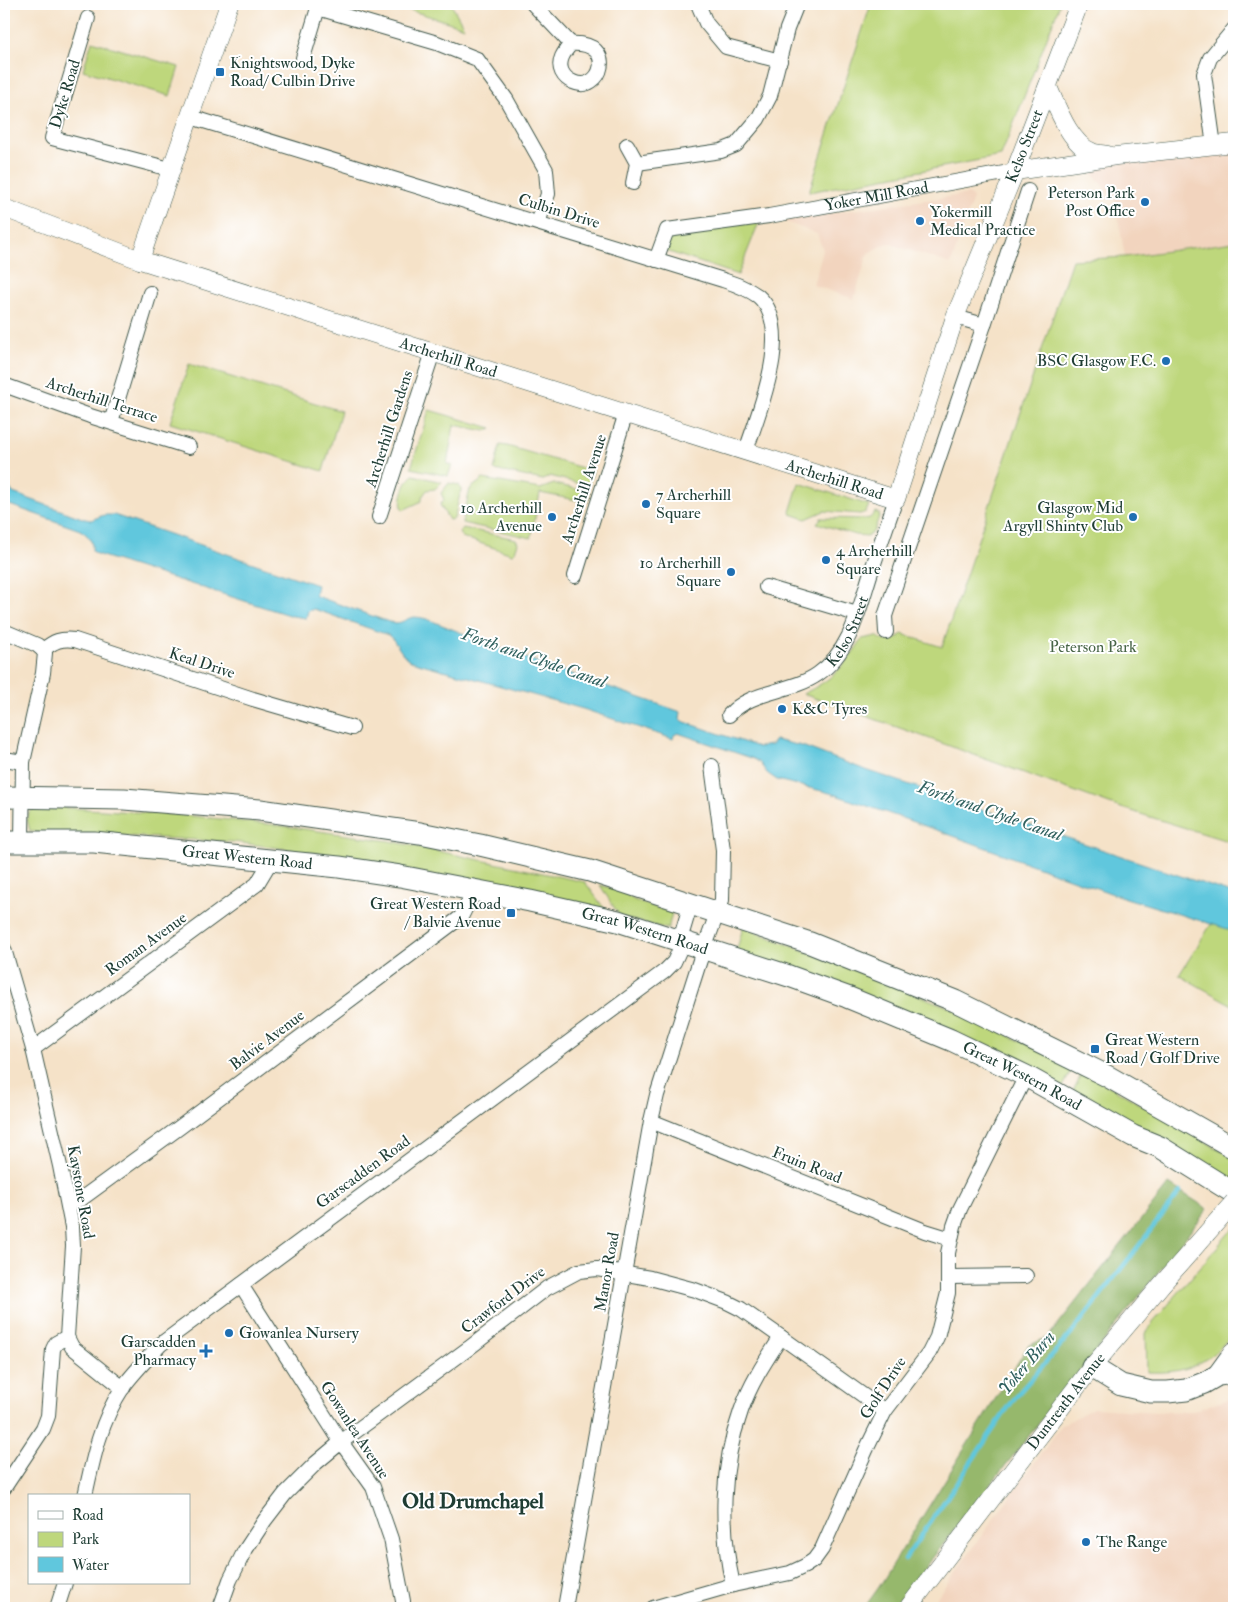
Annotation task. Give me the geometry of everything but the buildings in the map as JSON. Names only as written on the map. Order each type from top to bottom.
[{"type":"main road","points":[[13,797],[124,799],[260,810],[420,833],[590,871],[692,903],[828,950],[955,1001],[1107,1076],[1234,1148]]},
{"type":"main road","name":"Great Western Road","points":[[13,842],[94,842],[339,866],[400,876],[575,911],[680,940],[847,997],[951,1040],[1026,1076],[1133,1136],[1160,1147],[1233,1195]]},
{"type":"main road","points":[[1092,1367],[1121,1385],[1151,1392],[1168,1392],[1186,1390],[1226,1374],[1234,1353]]},
{"type":"street","points":[[140,260],[170,170],[191,117],[230,4]]},
{"type":"street","points":[[532,4],[571,44]]},
{"type":"street","points":[[698,4],[706,22],[726,48],[780,61]]},
{"type":"street","points":[[637,163],[721,151],[736,145],[758,118],[770,96],[787,29],[797,4]]},
{"type":"street","name":"Kelso Street","points":[[729,715],[735,708],[746,701],[799,684],[818,675],[844,646],[857,614],[896,499],[955,317],[1016,171],[1080,4]]},
{"type":"street","points":[[303,58],[318,8],[436,43],[477,59],[506,99],[546,170],[548,194],[538,223]]},
{"type":"street","name":"Dyke Road","points":[[88,18],[52,138],[170,170]]},
{"type":"street","points":[[1214,146],[1204,74],[1210,58],[1234,29]]},
{"type":"street","name":"Yoker Mill Road","points":[[1048,87],[1071,135],[1091,152],[1116,156]]},
{"type":"street","name":"Culbin Drive","points":[[191,117],[745,288],[759,298],[770,314],[774,336],[772,367],[746,451]]},
{"type":"street","name":"Yoker Mill Road","points":[[656,260],[667,230],[769,216],[1016,171],[1116,156],[1234,143]]},
{"type":"street","points":[[627,145],[637,163],[633,183]]},
{"type":"street","name":"Kelso Street","points":[[886,632],[885,616],[1028,191]]},
{"type":"street","name":"Archerhill Road","points":[[4,208],[140,260],[896,499]]},
{"type":"street","points":[[111,422],[150,293]]},
{"type":"street","points":[[955,317],[984,326]]},
{"type":"street","name":"Archerhill Gardens","points":[[379,517],[433,352]]},
{"type":"street","name":"Archerhill Terrace","points":[[4,385],[189,447]]},
{"type":"street","name":"Archerhill Avenue","points":[[574,576],[626,413]]},
{"type":"street","points":[[766,587],[857,614]]},
{"type":"street","points":[[4,630],[37,645],[45,653],[43,673],[13,797],[13,842]]},
{"type":"street","name":"Keal Drive","points":[[43,650],[55,640],[64,638],[75,640],[253,699],[352,728]]},
{"type":"street","points":[[4,759],[23,762]]},
{"type":"street","name":"Manor Road","points":[[564,1608],[651,1121],[657,1095],[717,912],[722,891],[723,850],[712,766]]},
{"type":"street","name":"Roman Avenue","points":[[33,1049],[257,884],[272,859]]},
{"type":"street","name":"Balvie Avenue","points":[[68,1203],[81,1198],[142,1155],[461,917],[474,891]]},
{"type":"street","name":"Garscadden Road","points":[[85,1494],[98,1440],[107,1418],[123,1388],[161,1344],[665,971],[677,956],[692,903]]},
{"type":"street","name":"Kaystone Road","points":[[4,949],[33,1049],[72,1227],[73,1246],[66,1337]]},
{"type":"street","name":"Golf Drive","points":[[653,1608],[733,1585],[790,1573],[814,1560],[822,1549],[885,1411],[929,1353],[937,1336],[948,1293],[948,1253],[960,1209],[1026,1076]]},
{"type":"street","name":"Fruin Road","points":[[651,1121],[925,1231],[951,1239]]},
{"type":"street","name":"Duntreath Avenue","points":[[908,1608],[1092,1367],[1206,1234],[1233,1195]]},
{"type":"street","name":"Crawford Drive","points":[[220,1608],[230,1580],[244,1552],[265,1520],[285,1494],[316,1463],[547,1288],[579,1271],[597,1269],[625,1273],[686,1287],[711,1295],[741,1310],[885,1411]]},
{"type":"street","points":[[949,1277],[1026,1276]]},
{"type":"street","name":"Gowanlea Avenue","points":[[241,1285],[373,1487],[391,1539],[403,1608]]},
{"type":"street","points":[[4,1488],[43,1429],[48,1416],[53,1349],[56,1343],[66,1337],[72,1348],[123,1388]]},
{"type":"street","points":[[733,1585],[724,1536],[727,1470],[741,1411],[762,1366],[781,1337]]},
{"type":"street","points":[[57,1608],[65,1584]]},
{"type":"shaded area","points":[[1234,143],[1234,242],[1125,257],[1115,200],[1082,161]]},
{"type":"shaded area","points":[[969,194],[973,198],[951,264],[888,243],[868,253],[854,299],[813,285],[823,250],[817,234],[781,220]]},
{"type":"shaded area","points":[[1228,1399],[1234,1400],[1234,1608],[929,1608],[1062,1425],[1093,1408],[1156,1412],[1192,1411]]},
{"type":"green space","points":[[390,4],[451,4],[464,27]]},
{"type":"green space","points":[[871,4],[1060,4],[1001,156],[809,192]]},
{"type":"green space","points":[[92,41],[179,67],[170,96],[83,70]]},
{"type":"green space","points":[[760,220],[738,275],[663,250],[671,233]]},
{"type":"green space","name":"Peterson Park","points":[[1234,242],[1234,843],[1115,806],[803,694],[822,683],[837,671],[862,639],[877,636],[890,641],[902,634],[942,647],[1072,260],[1125,257]]},
{"type":"green space","points":[[189,364],[341,411],[323,471],[170,423]]},
{"type":"green space","points":[[429,410],[492,428],[485,431],[454,425],[447,464],[452,465],[448,476],[411,468]]},
{"type":"green space","points":[[500,445],[593,471],[588,486],[550,476],[543,480],[494,470]]},
{"type":"green space","points":[[413,475],[442,482],[435,489],[427,490],[422,497],[422,501],[403,510],[401,502],[403,492],[407,482]]},
{"type":"green space","points":[[483,479],[540,489],[554,484],[590,492],[586,502],[540,493],[531,538],[462,523],[470,489]]},
{"type":"green space","points":[[449,483],[459,485],[461,490],[454,519],[449,520],[440,505],[444,500],[441,493]]},
{"type":"green space","points":[[799,483],[869,505],[866,512],[860,514],[824,511],[806,519],[790,512]]},
{"type":"green space","points":[[875,512],[880,514],[874,531],[868,536],[855,535],[817,523],[821,518],[865,519],[870,518]]},
{"type":"green space","points":[[463,528],[516,539],[518,543],[515,552],[512,554],[462,537],[459,533]]},
{"type":"green space","points":[[38,806],[183,815],[276,825],[390,841],[585,882],[606,911],[338,856],[234,842],[88,834],[44,834],[30,831],[27,819],[29,812]]},
{"type":"green space","points":[[600,885],[623,891],[634,900],[672,913],[668,929],[620,917]]},
{"type":"green space","points":[[1234,888],[1234,1006],[1179,975]]},
{"type":"green space","points":[[743,927],[951,1008],[1073,1066],[1063,1087],[736,953]]},
{"type":"green space","points":[[1083,1071],[1234,1158],[1234,1184],[1072,1093]]},
{"type":"green space","points":[[1169,1184],[1208,1209],[893,1608],[864,1608],[879,1587],[1028,1346],[1048,1337]]},
{"type":"green space","points":[[1234,1227],[1233,1333],[1215,1352],[1196,1365],[1174,1371],[1147,1372],[1146,1331]]},
{"type":"water","points":[[4,476],[10,480],[9,487],[13,493],[85,519],[91,520],[104,515],[114,515],[317,585],[316,596],[389,622],[398,623],[414,617],[427,619],[517,655],[681,712],[680,719],[685,722],[758,747],[771,745],[775,740],[802,746],[863,769],[1234,894],[1234,931],[1113,894],[830,793],[777,780],[767,773],[759,762],[754,759],[678,733],[674,735],[673,739],[583,709],[411,661],[388,635],[314,609],[308,611],[306,618],[292,616],[96,554],[92,550],[92,543],[89,538],[80,530],[7,504],[4,505]]},
{"type":"waterway","name":"Yoker Burn","points":[[905,1559],[1016,1396],[1074,1330],[1180,1192]]},
{"type":"place","name":"Knightswood, Dyke Road/ Culbin Drive","points":[[220,72]]},
{"type":"place","name":"Peterson Park Post Office","points":[[1145,202]]},
{"type":"place","name":"Yokermill Medical Practice","points":[[920,221]]},
{"type":"place","name":"BSC Glasgow F.C.","points":[[1166,361]]},
{"type":"place","name":"7 Archerhill Square","points":[[646,504]]},
{"type":"place","name":"10 Archerhill Avenue","points":[[552,517]]},
{"type":"place","name":"Glasgow Mid Argyll Shinty Club","points":[[1133,517]]},
{"type":"place","name":"4 Archerhill Square","points":[[826,560]]},
{"type":"place","name":"10 Archerhill Square","points":[[731,572]]},
{"type":"place","name":"K&C Tyres","points":[[782,709]]},
{"type":"place","name":"Great Western Road / Balvie Avenue","points":[[511,913]]},
{"type":"place","name":"Great Western Road / Golf Drive","points":[[1095,1049]]},
{"type":"place","name":"Gowanlea Nursery","points":[[229,1333]]},
{"type":"place","name":"Garscadden Pharmacy","points":[[206,1351]]},
{"type":"place","name":"The Range","points":[[1086,1542]]},
{"type":"district","name":"Old Drumchapel","points":[[473,1501]]},
{"type":"water label","name":"Forth and Clyde Canal","points":[[534,658]]},
{"type":"water label","name":"Forth and Clyde Canal","points":[[990,811]]}]
